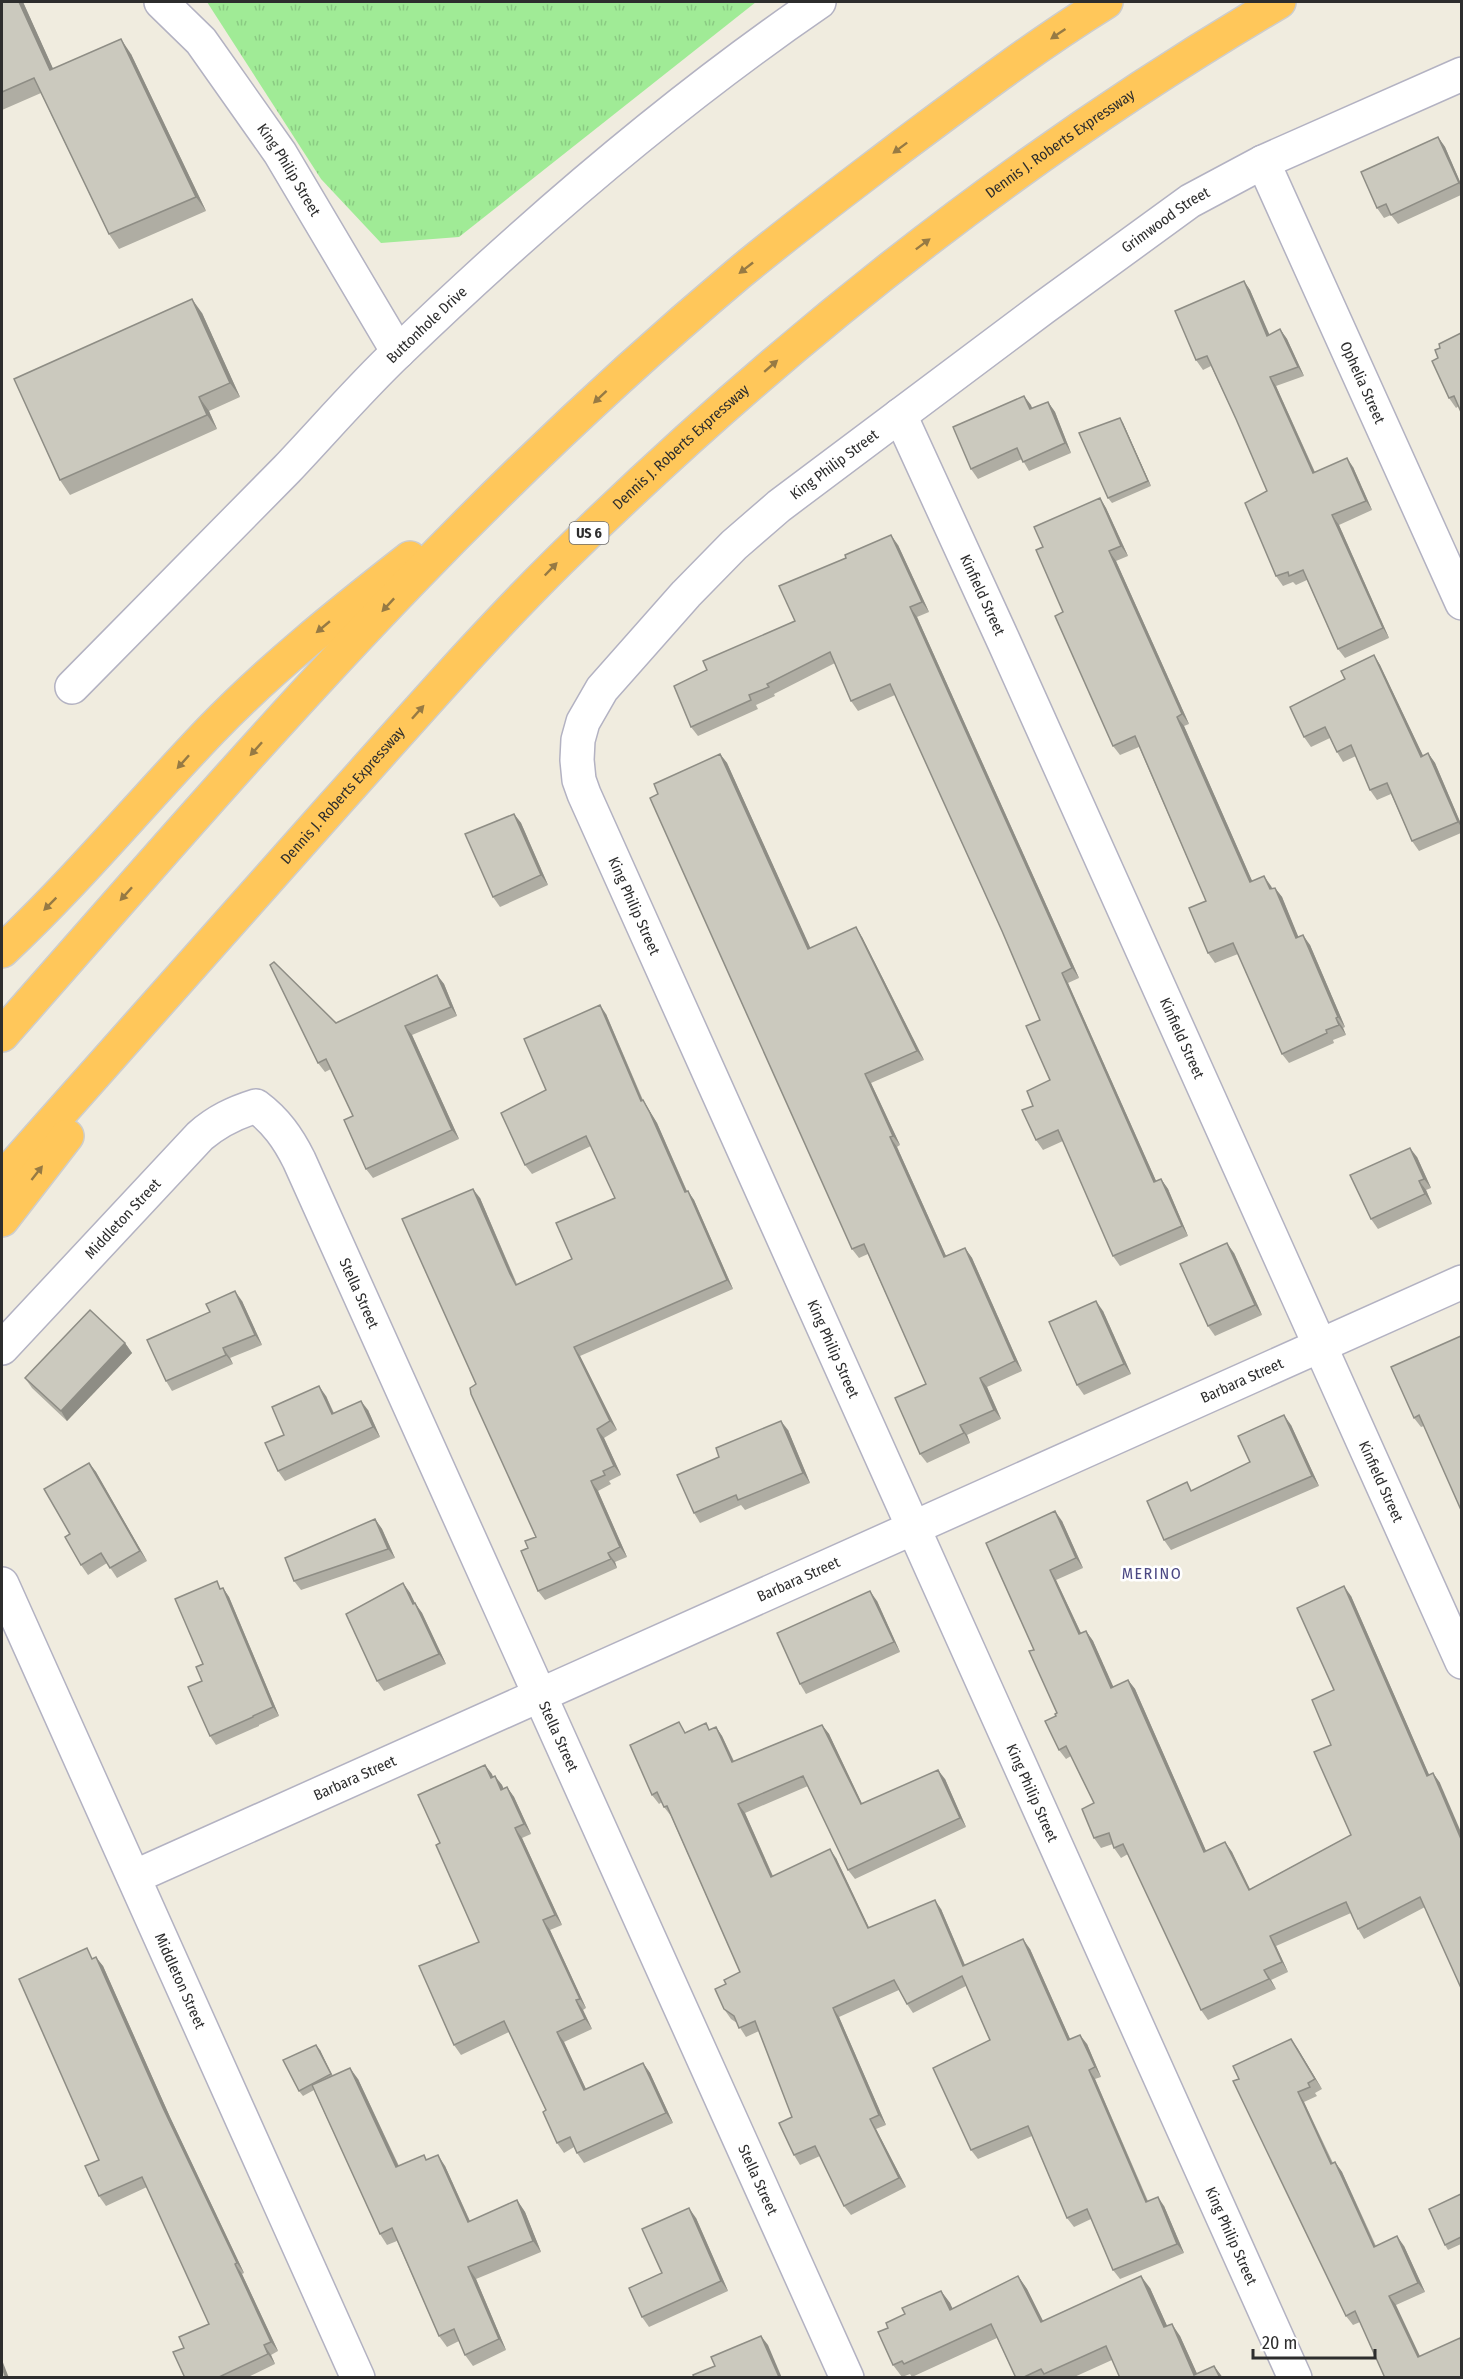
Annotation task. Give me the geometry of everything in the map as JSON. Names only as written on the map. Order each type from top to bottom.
[{"type":"highway","points":[[2,1035],[309,690],[411,581],[518,474],[628,370],[739,273],[976,91],[1106,2]]},
{"type":"highway","name":"Dennis J. Roberts Expressway","points":[[2,1179],[455,670],[557,563],[662,462],[774,363],[883,274],[999,187],[1119,102],[1279,2]]},
{"type":"highway","points":[[2,951],[74,881],[211,730],[271,672],[336,616],[518,474]]},
{"type":"highway","points":[[2,1220],[259,890]]},
{"type":"street","name":"King Philip Street","points":[[161,2],[201,42],[280,153],[398,352]]},
{"type":"street","name":"Buttonhole Drive","points":[[72,687],[288,468],[398,352],[509,250],[612,160],[764,39],[819,2]]},
{"type":"street","name":"Grimwood Street","points":[[900,415],[1157,223],[1198,196],[1263,162],[1461,74]]},
{"type":"street","name":"Ophelia Street","points":[[1263,162],[1461,603]]},
{"type":"street","name":"King Philip Street","points":[[900,415],[779,506],[734,545],[686,594],[602,689],[583,722],[577,760],[579,780],[1294,2378]]},
{"type":"street","name":"Kinfield Street","points":[[900,415],[1461,1662]]},
{"type":"street","name":"Middleton Street","points":[[2,1348],[200,1136],[216,1122],[234,1112],[255,1106]]},
{"type":"street","name":"Stella Street","points":[[255,1106],[281,1128],[294,1150],[847,2378]]},
{"type":"street","name":"Barbara Street","points":[[134,1877],[1461,1282]]},
{"type":"street","name":"Middleton Street","points":[[2,1584],[358,2378]]},
{"type":"green space","points":[[207,2],[756,2],[459,237],[381,243],[321,179]]},
{"type":"building","points":[[2,2],[19,2],[50,70],[121,39],[196,197],[109,234],[34,78],[2,92]]},
{"type":"building","points":[[1438,137],[1459,183],[1391,215],[1386,204],[1377,208],[1361,172]]},
{"type":"building","points":[[1244,281],[1267,336],[1280,329],[1298,367],[1270,377],[1313,473],[1347,458],[1366,501],[1332,515],[1383,628],[1338,649],[1303,570],[1289,576],[1288,572],[1276,576],[1245,503],[1267,491],[1207,356],[1196,360],[1175,311]]},
{"type":"building","points":[[192,299],[230,383],[199,397],[207,415],[60,480],[14,379]]},
{"type":"building","points":[[1461,333],[1461,412],[1454,396],[1449,398],[1432,361],[1438,358],[1435,350],[1440,348],[1439,344]]},
{"type":"building","points":[[1024,396],[1030,409],[1048,402],[1065,443],[1023,462],[1017,448],[971,469],[953,427]]},
{"type":"building","points":[[1120,418],[1148,481],[1108,498],[1079,433]]},
{"type":"building","points":[[1100,498],[1121,546],[1109,551],[1182,714],[1177,717],[1250,882],[1264,876],[1270,889],[1275,888],[1296,938],[1303,935],[1338,1017],[1336,1018],[1339,1025],[1326,1030],[1327,1033],[1282,1054],[1233,943],[1208,953],[1189,908],[1206,901],[1135,736],[1113,746],[1055,616],[1063,612],[1036,550],[1043,547],[1034,527]]},
{"type":"building","points":[[891,535],[922,602],[910,607],[1072,968],[1062,973],[1154,1182],[1161,1179],[1182,1226],[1113,1256],[1058,1130],[1036,1140],[1022,1110],[1033,1106],[1027,1091],[1050,1080],[1026,1026],[1040,1020],[890,684],[851,701],[830,652],[767,684],[769,687],[749,695],[751,700],[691,727],[674,686],[707,670],[703,661],[795,621],[779,586],[846,558],[845,555]]},
{"type":"building","points":[[1374,655],[1421,757],[1428,753],[1458,822],[1412,841],[1387,783],[1370,790],[1351,745],[1337,752],[1325,727],[1304,737],[1290,707],[1345,679],[1341,671]]},
{"type":"building","points":[[720,754],[808,949],[856,927],[917,1051],[865,1074],[893,1136],[890,1137],[944,1257],[965,1248],[1015,1361],[980,1378],[994,1410],[960,1425],[964,1433],[920,1454],[895,1398],[926,1384],[864,1244],[852,1249],[650,798],[658,794],[654,784]]},
{"type":"building","points":[[514,814],[541,875],[493,897],[465,834]]},
{"type":"building","points":[[274,962],[336,1023],[437,975],[451,1007],[405,1026],[452,1130],[366,1169],[344,1120],[353,1116],[326,1059],[318,1063],[270,965]]},
{"type":"building","points":[[600,1005],[641,1101],[643,1100],[650,1113],[685,1192],[688,1191],[727,1280],[574,1347],[610,1421],[597,1429],[614,1466],[603,1471],[605,1475],[591,1481],[620,1547],[608,1553],[611,1559],[538,1591],[521,1551],[528,1548],[525,1541],[536,1537],[471,1394],[470,1388],[476,1384],[402,1219],[473,1189],[516,1285],[572,1259],[556,1223],[615,1198],[586,1136],[525,1165],[501,1113],[546,1090],[524,1039]]},
{"type":"building","points":[[1410,1148],[1424,1179],[1419,1181],[1425,1194],[1371,1219],[1350,1175]]},
{"type":"building","points":[[1227,1243],[1255,1305],[1208,1326],[1180,1264]]},
{"type":"building","points":[[235,1291],[255,1335],[223,1348],[226,1355],[166,1381],[147,1340],[210,1312],[206,1304]]},
{"type":"building","points":[[1096,1301],[1124,1364],[1077,1385],[1049,1322]]},
{"type":"building","points":[[90,1310],[125,1343],[61,1411],[25,1378]]},
{"type":"building","points":[[1461,1336],[1461,1510],[1419,1415],[1414,1418],[1391,1367]]},
{"type":"building","points":[[319,1386],[332,1414],[361,1401],[373,1427],[278,1471],[265,1443],[284,1435],[272,1407]]},
{"type":"building","points":[[1284,1415],[1312,1476],[1164,1540],[1147,1501],[1187,1482],[1191,1491],[1250,1462],[1238,1436]]},
{"type":"building","points":[[781,1421],[803,1473],[738,1500],[736,1495],[694,1513],[677,1475],[719,1457],[716,1448]]},
{"type":"building","points":[[89,1463],[140,1551],[110,1568],[101,1553],[81,1565],[65,1537],[70,1534],[44,1489]]},
{"type":"building","points":[[1055,1511],[1076,1558],[1050,1570],[1079,1634],[1086,1631],[1111,1688],[1128,1680],[1204,1852],[1225,1842],[1249,1890],[1351,1835],[1314,1752],[1331,1745],[1312,1700],[1334,1690],[1297,1608],[1344,1586],[1427,1776],[1433,1773],[1461,1839],[1461,1988],[1420,1897],[1358,1929],[1346,1902],[1270,1936],[1282,1962],[1264,1970],[1269,1979],[1201,2010],[1123,1844],[1114,1848],[1109,1833],[1094,1838],[1082,1809],[1094,1803],[1066,1746],[1059,1750],[1045,1721],[1056,1716],[1057,1713],[1029,1651],[1034,1650],[986,1543]]},
{"type":"building","points":[[375,1519],[388,1549],[294,1581],[285,1558]]},
{"type":"building","points":[[217,1581],[220,1589],[223,1588],[273,1707],[210,1736],[188,1687],[202,1681],[196,1667],[203,1664],[175,1599]]},
{"type":"building","points":[[403,1583],[439,1654],[377,1681],[346,1614]]},
{"type":"building","points":[[870,1591],[894,1642],[800,1684],[777,1633]]},
{"type":"building","points":[[679,1722],[685,1733],[706,1723],[709,1730],[716,1727],[732,1762],[822,1725],[861,1804],[938,1770],[960,1818],[848,1870],[803,1776],[738,1804],[771,1877],[830,1849],[868,1928],[935,1900],[963,1966],[1023,1939],[1068,2040],[1080,2035],[1095,2067],[1089,2070],[1146,2202],[1158,2197],[1177,2244],[1113,2270],[1087,2209],[1067,2218],[1028,2126],[971,2150],[933,2068],[990,2040],[962,1976],[907,2004],[894,1980],[833,2008],[879,2115],[870,2119],[899,2178],[844,2206],[815,2146],[794,2155],[779,2123],[792,2117],[755,2021],[739,2028],[734,2016],[724,2009],[715,1989],[726,1984],[724,1980],[740,1972],[667,1806],[664,1807],[657,1792],[652,1795],[630,1745]]},
{"type":"building","points":[[485,1765],[491,1778],[495,1776],[501,1790],[507,1787],[524,1824],[515,1828],[555,1915],[543,1920],[580,1999],[576,2000],[585,2019],[557,2032],[584,2090],[643,2063],[666,2113],[577,2153],[570,2137],[557,2143],[543,2112],[546,2110],[504,2021],[454,2045],[419,1966],[479,1942],[436,1845],[440,1843],[418,1795]]},
{"type":"building","points":[[87,1948],[92,1959],[96,1957],[271,2342],[264,2345],[268,2354],[217,2378],[185,2378],[173,2352],[184,2348],[179,2337],[209,2324],[142,2177],[99,2196],[85,2166],[99,2160],[19,1979]]},
{"type":"building","points":[[1291,2039],[1315,2079],[1308,2083],[1310,2087],[1298,2092],[1331,2164],[1335,2162],[1374,2247],[1397,2236],[1418,2283],[1389,2296],[1418,2357],[1460,2338],[1461,2378],[1385,2378],[1355,2311],[1346,2316],[1233,2081],[1239,2079],[1233,2066]]},
{"type":"building","points":[[316,2045],[331,2074],[299,2091],[283,2060]]},
{"type":"building","points":[[350,2068],[396,2167],[424,2155],[426,2160],[438,2155],[468,2222],[517,2200],[533,2241],[468,2267],[499,2339],[465,2355],[454,2329],[439,2336],[392,2228],[380,2234],[312,2085]]},
{"type":"building","points":[[1461,2194],[1461,2237],[1445,2245],[1429,2209]]},
{"type":"building","points":[[689,2208],[721,2281],[642,2317],[629,2288],[662,2273],[642,2229]]},
{"type":"building","points":[[1018,2276],[1041,2322],[1141,2276],[1164,2327],[1172,2324],[1194,2375],[1214,2366],[1220,2378],[1120,2378],[1106,2346],[1044,2374],[1041,2369],[1022,2378],[1016,2378],[991,2324],[904,2364],[902,2361],[893,2365],[878,2332],[888,2328],[886,2323],[905,2314],[902,2308],[941,2291],[950,2310]]},
{"type":"building","points":[[761,2336],[779,2377],[694,2378],[693,2375],[715,2366],[711,2357]]},
{"type":"district","name":"MERINO","points":[[1152,1573]]}]
